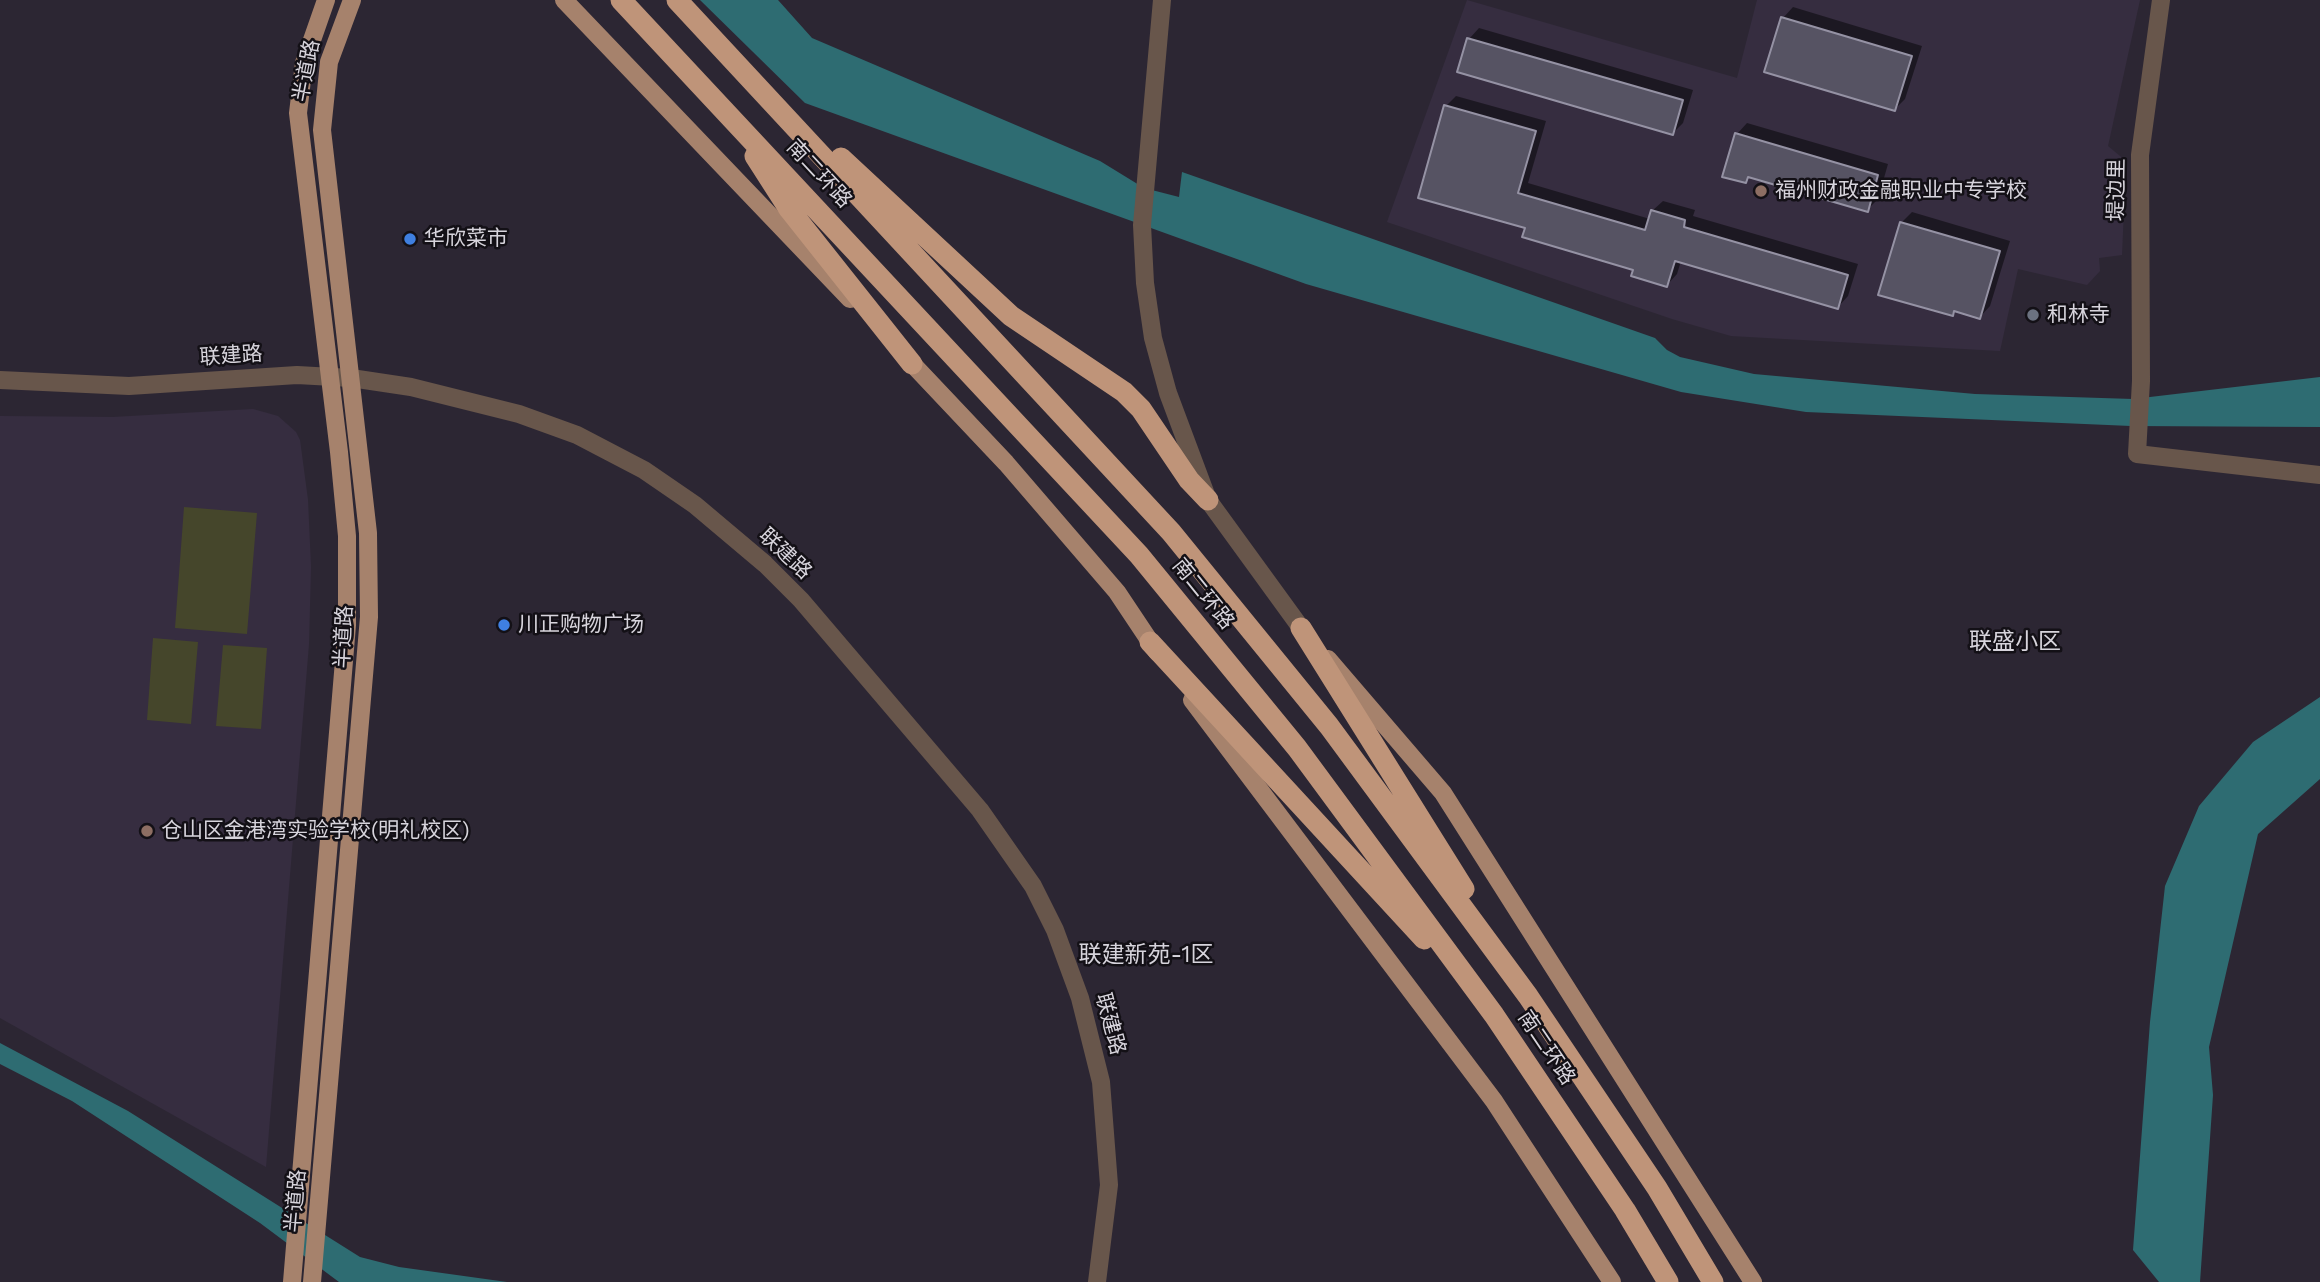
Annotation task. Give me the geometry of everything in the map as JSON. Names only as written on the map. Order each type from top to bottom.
[{"type":"highway","name":"南二环路","points":[[621,0],[1139,555],[1297,748],[1494,1015],[1625,1210],[1668,1282]]},
{"type":"highway","name":"南二环路","points":[[677,0],[1171,532],[1329,726],[1528,996],[1657,1188],[1713,1282]]},
{"type":"highway","points":[[758,86],[884,195],[1011,316],[1125,392],[1141,409],[1189,480],[1208,500]]},
{"type":"highway","points":[[725,111],[789,209],[912,364]]},
{"type":"highway","points":[[1301,628],[1421,817],[1528,996]]},
{"type":"highway","points":[[1150,642],[1494,1015]]},
{"type":"main road","name":"半道路","points":[[292,1282],[347,625],[346,536],[298,113],[304,63],[326,0]]},
{"type":"main road","name":"半道路","points":[[312,1282],[369,617],[368,533],[322,130],[329,62],[352,0]]},
{"type":"main road","points":[[564,0],[1006,463],[1117,592],[1150,642],[1345,907],[1494,1101],[1612,1282]]},
{"type":"main road","points":[[1301,628],[1443,793],[1754,1282]]},
{"type":"street","points":[[1162,0],[1142,225],[1145,283],[1159,365],[1208,500],[1301,628]]},
{"type":"street","name":"堤边里","points":[[2161,0],[2140,155],[2141,381],[2137,454],[2320,475]]},
{"type":"street","name":"联建路","points":[[0,380],[129,386],[271,375],[329,376],[411,387],[519,414],[577,435],[621,457],[667,486],[783,580],[980,810],[1021,866],[1055,930],[1080,998],[1095,1053],[1107,1134],[1109,1185],[1097,1282]]},
{"type":"shaded area","points":[[700,0],[778,0],[812,38],[1100,161],[1144,188],[1179,197],[1182,172],[1655,338],[1667,350],[1680,357],[1754,374],[1975,394],[2133,399],[2320,377],[2320,427],[2131,426],[1806,412],[1681,392],[1306,284],[805,103]]},
{"type":"shaded area","name":"福州财政金融职业中专学校","points":[[1467,0],[1737,78],[1757,0],[2140,0],[2108,146],[2126,161],[2122,255],[2099,258],[2100,271],[2087,285],[2018,269],[2000,351],[1731,336],[1672,319],[1387,222]]},
{"type":"shaded area","name":"仓山区金港湾实验学校(明礼校区)","points":[[253,409],[278,416],[296,432],[300,440],[308,500],[311,567],[309,644],[266,1167],[0,1018],[0,416],[113,417]]},
{"type":"shaded area","points":[[184,507],[257,513],[247,634],[175,628]]},
{"type":"shaded area","points":[[153,638],[198,642],[191,724],[147,720]]},
{"type":"shaded area","points":[[223,645],[267,648],[261,729],[216,726]]},
{"type":"shaded area","points":[[2320,697],[2320,779],[2258,834],[2209,1047],[2213,1095],[2200,1282],[2159,1282],[2133,1250],[2150,1022],[2165,886],[2199,806],[2253,742]]},
{"type":"shaded area","points":[[0,1043],[128,1111],[360,1257],[399,1267],[507,1282],[339,1282],[260,1223],[72,1101],[0,1064]]},
{"type":"building","points":[[1781,17],[1912,56],[1895,111],[1764,72]]},
{"type":"building","points":[[1467,38],[1683,100],[1673,135],[1457,72]]},
{"type":"building","points":[[1444,105],[1536,131],[1518,193],[1645,230],[1651,210],[1685,220],[1684,227],[1848,275],[1838,309],[1675,261],[1667,287],[1631,276],[1633,270],[1522,237],[1525,228],[1418,198]]},
{"type":"building","points":[[1735,133],[1878,175],[1868,212],[1748,177],[1746,183],[1722,177]]},
{"type":"building","points":[[1900,222],[2000,251],[1980,319],[1954,311],[1953,316],[1878,295]]},
{"type":"place","name":"福州财政金融职业中专学校","points":[[1761,191]]},
{"type":"place","name":"华欣菜市","points":[[410,239]]},
{"type":"place","name":"和林寺","points":[[2033,315]]},
{"type":"place","name":"川正购物广场","points":[[504,625]]},
{"type":"place","name":"仓山区金港湾实验学校(明礼校区)","points":[[147,831]]},
{"type":"district","name":"联盛小区","points":[[2015,642]]},
{"type":"district","name":"联建新苑-1区","points":[[1146,955]]}]
